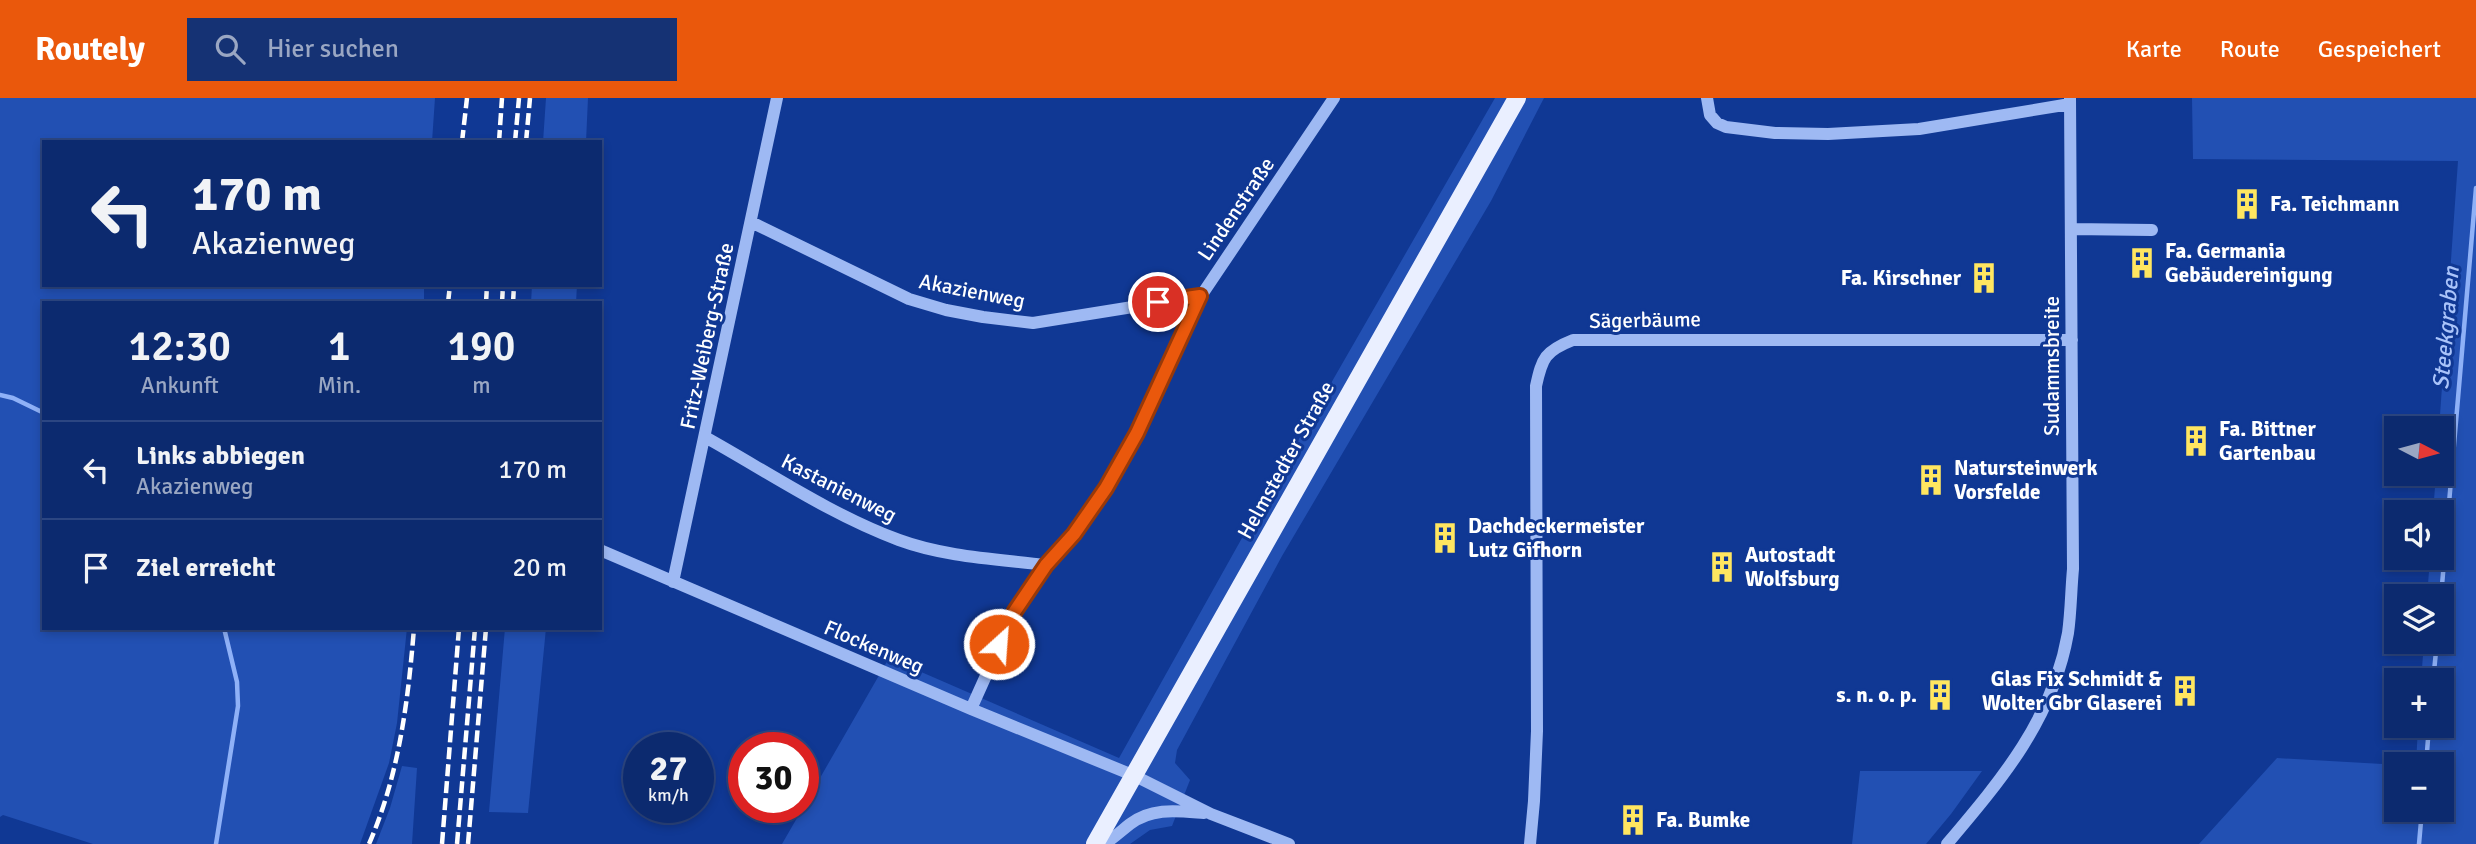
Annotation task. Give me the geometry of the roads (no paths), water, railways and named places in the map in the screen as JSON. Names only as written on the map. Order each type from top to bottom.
[{"type":"main road","name":"Helmstedter Straße","points":[[1095,844],[1517,98]]},
{"type":"street","name":"Fritz-Weiberg-Straße","points":[[673,582],[777,98]]},
{"type":"street","name":"Lindenstraße","points":[[971,709],[1015,611],[1046,565],[1074,534],[1106,488],[1137,433],[1200,296],[1334,98]]},
{"type":"street","points":[[1707,98],[1710,115],[1717,123],[1736,129],[1828,134],[1919,129],[2070,101]]},
{"type":"street","name":"Sudammsbreite","points":[[1947,844],[1992,792],[2024,747],[2043,713],[2060,668],[2068,632],[2073,569],[2070,101]]},
{"type":"street","name":"Akazienweg","points":[[751,222],[909,299],[983,317],[1033,323],[1200,296]]},
{"type":"street","points":[[2071,229],[2152,230]]},
{"type":"street","name":"Sägerbäume","points":[[1530,844],[1537,719],[1536,386],[1542,361],[1554,347],[1573,340],[2071,340]]},
{"type":"street","name":"Kastanienweg","points":[[705,437],[852,520],[900,540],[956,553],[1046,565]]},
{"type":"street","name":"Flockenweg","points":[[602,551],[1135,776]]},
{"type":"street","points":[[1135,776],[1211,814],[1290,844]]},
{"type":"street","points":[[1104,844],[1142,816],[1173,809],[1211,814]]},
{"type":"waterway","name":"Steekgraben","points":[[2442,584],[2476,188]]},
{"type":"waterway","points":[[0,395],[13,398],[42,412]]},
{"type":"waterway","points":[[216,844],[238,706],[237,682],[224,630]]},
{"type":"waterway","name":"Steekgraben","points":[[2434,668],[2436,654]]},
{"type":"waterway","name":"Steekgraben","points":[[2427,752],[2428,738]]},
{"type":"waterway","name":"Steekgraben","points":[[2419,844],[2421,822]]},
{"type":"railway","points":[[462,140],[467,98]]},
{"type":"railway","points":[[499,140],[502,98]]},
{"type":"railway","points":[[515,140],[519,98]]},
{"type":"railway","points":[[526,140],[530,98]]},
{"type":"railway","points":[[448,301],[450,287]]},
{"type":"railway","points":[[486,301],[487,287]]},
{"type":"railway","points":[[502,301],[503,287]]},
{"type":"railway","points":[[513,301],[514,287]]},
{"type":"railway","points":[[369,844],[395,765],[409,683],[414,630]]},
{"type":"railway","points":[[442,844],[459,630]]},
{"type":"railway","points":[[457,844],[475,630]]},
{"type":"railway","points":[[468,844],[486,630]]},
{"type":"place","name":"Fa. Teichmann","points":[[2247,204]]},
{"type":"place","name":"Fa. Germania Gebäudereinigung","points":[[2142,263]]},
{"type":"place","name":"Fa. Kirschner","points":[[1984,278]]},
{"type":"place","name":"Fa. Bittner Gartenbau","points":[[2196,441]]},
{"type":"place","name":"Natursteinwerk Vorsfelde","points":[[1931,480]]},
{"type":"place","name":"Dachdeckermeister Lutz Gifhorn","points":[[1445,538]]},
{"type":"place","name":"Autostadt Wolfsburg","points":[[1722,567]]},
{"type":"place","name":"Glas Fix Schmidt & Wolter Gbr Glaserei","points":[[2185,691]]},
{"type":"place","name":"s. n. o. p.","points":[[1940,695]]},
{"type":"place","name":"Fa. Bumke","points":[[1633,820]]}]
